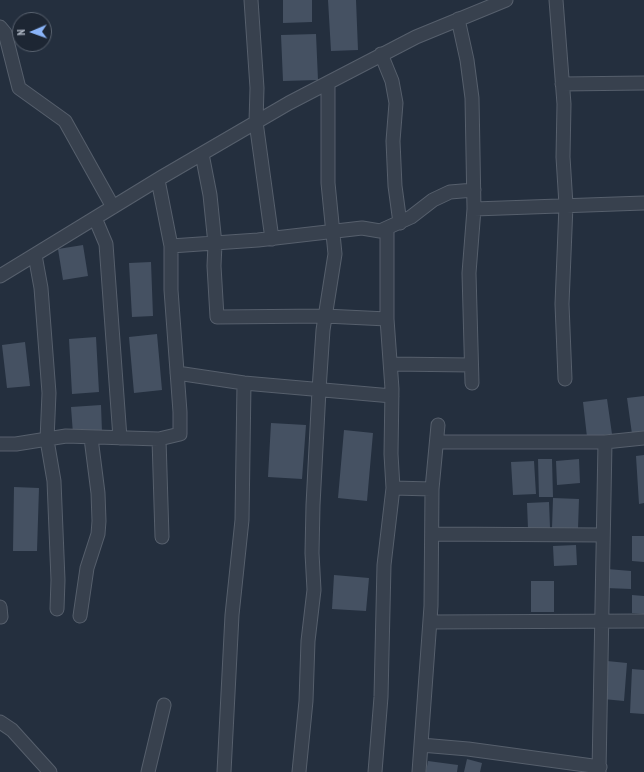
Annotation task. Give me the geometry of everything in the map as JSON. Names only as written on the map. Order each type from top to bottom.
[{"type":"street","points":[[251,0],[257,88],[256,122],[272,239]]},
{"type":"street","points":[[0,276],[256,122],[381,54],[506,0]]},
{"type":"street","points":[[556,0],[562,84],[563,157],[566,205],[562,304],[565,379]]},
{"type":"street","points":[[458,20],[467,60],[472,98],[474,209],[469,273],[472,383]]},
{"type":"street","points":[[0,27],[5,33],[19,88],[65,121],[113,207]]},
{"type":"street","points":[[381,54],[392,81],[396,103],[393,141],[394,186],[400,223]]},
{"type":"street","points":[[562,84],[644,83]]},
{"type":"street","points":[[299,772],[306,701],[308,641],[314,590],[312,553],[313,513],[319,390],[325,316],[335,254],[328,183],[328,84]]},
{"type":"street","points":[[202,154],[210,195],[215,244],[214,266],[217,317],[325,316],[387,319]]},
{"type":"street","points":[[0,444],[16,444],[66,436],[159,439],[180,434],[170,290],[171,246],[158,180]]},
{"type":"street","points":[[171,246],[272,239],[333,233],[362,228],[380,231],[411,217],[433,200],[444,194],[474,190]]},
{"type":"street","points":[[474,209],[644,203]]},
{"type":"street","points":[[95,218],[106,244],[120,438]]},
{"type":"street","points":[[375,772],[381,697],[384,565],[393,488],[391,454],[391,364],[387,319],[387,229]]},
{"type":"street","points":[[35,255],[41,288],[49,392],[48,440],[54,481],[58,580],[57,609]]},
{"type":"street","points":[[391,364],[471,365]]},
{"type":"street","points":[[177,374],[244,383],[392,396]]},
{"type":"street","points":[[224,772],[232,615],[242,520],[244,383]]},
{"type":"street","points":[[419,772],[430,622],[432,489],[438,425]]},
{"type":"street","points":[[80,616],[87,568],[98,534],[99,521],[98,493],[91,438]]},
{"type":"street","points":[[437,442],[605,442],[644,438]]},
{"type":"street","points":[[159,439],[162,537]]},
{"type":"street","points":[[421,745],[468,748],[599,770],[600,622],[605,442]]},
{"type":"street","points":[[393,488],[432,489]]},
{"type":"street","points":[[432,534],[603,535]]},
{"type":"street","points":[[0,607],[0,617]]},
{"type":"street","points":[[430,622],[644,621]]},
{"type":"street","points":[[148,772],[164,705]]},
{"type":"street","points":[[0,722],[12,730],[50,772]]},
{"type":"building","points":[[283,0],[312,0],[312,22],[283,23]]},
{"type":"building","points":[[328,0],[356,0],[358,50],[331,51]]},
{"type":"building","points":[[316,34],[318,80],[283,81],[281,35]]},
{"type":"building","points":[[83,245],[88,276],[63,280],[58,249]]},
{"type":"building","points":[[151,262],[153,316],[132,317],[129,263]]},
{"type":"building","points":[[157,334],[162,390],[134,393],[129,337]]},
{"type":"building","points":[[96,337],[99,392],[72,394],[69,339]]},
{"type":"building","points":[[25,342],[30,386],[7,388],[2,345]]},
{"type":"building","points":[[644,396],[644,432],[632,434],[627,398]]},
{"type":"building","points":[[607,399],[612,434],[587,437],[583,402]]},
{"type":"building","points":[[101,405],[102,432],[73,434],[71,407]]},
{"type":"building","points":[[271,423],[306,425],[302,479],[268,477]]},
{"type":"building","points":[[344,430],[373,433],[367,501],[338,498]]},
{"type":"building","points":[[644,455],[644,503],[639,504],[636,456]]},
{"type":"building","points":[[538,459],[552,459],[553,497],[539,497]]},
{"type":"building","points":[[579,459],[580,483],[557,485],[556,461]]},
{"type":"building","points":[[534,461],[536,494],[513,495],[511,462]]},
{"type":"building","points":[[14,487],[39,488],[37,551],[13,551]]},
{"type":"building","points":[[553,498],[579,499],[578,529],[552,528]]},
{"type":"building","points":[[549,502],[550,528],[528,529],[527,503]]},
{"type":"building","points":[[632,536],[644,536],[644,562],[632,561]]},
{"type":"building","points":[[576,545],[577,565],[554,566],[553,546]]},
{"type":"building","points":[[607,569],[631,571],[631,589],[606,588]]},
{"type":"building","points":[[334,575],[369,578],[366,611],[332,609]]},
{"type":"building","points":[[531,581],[554,581],[554,612],[531,612]]},
{"type":"building","points":[[632,595],[644,596],[644,614],[632,613]]},
{"type":"building","points":[[607,661],[627,663],[624,701],[603,699]]},
{"type":"building","points":[[632,669],[644,670],[644,714],[630,713]]},
{"type":"building","points":[[467,759],[482,763],[480,772],[464,772]]},
{"type":"building","points":[[428,761],[458,765],[457,772],[426,772]]}]
